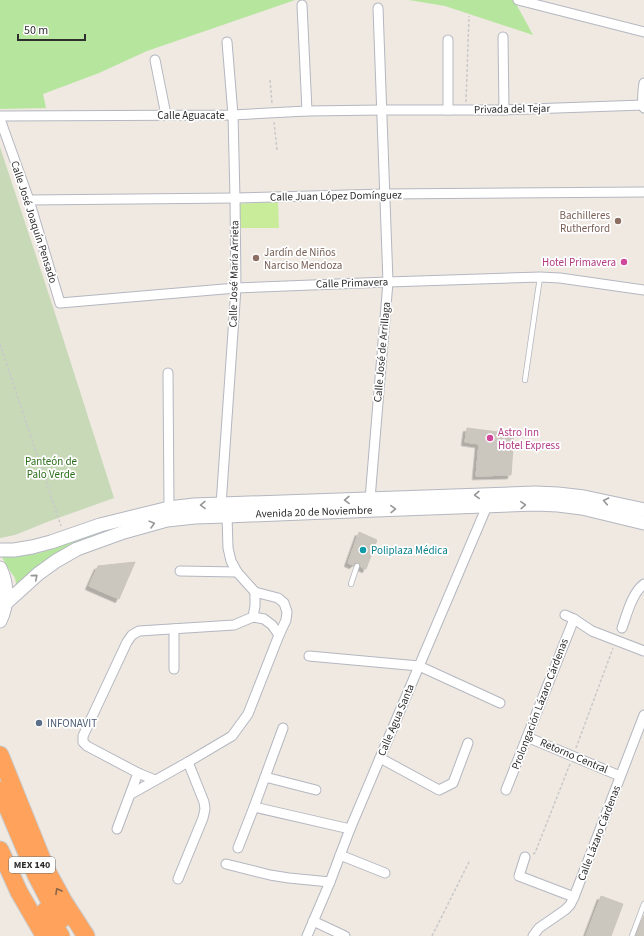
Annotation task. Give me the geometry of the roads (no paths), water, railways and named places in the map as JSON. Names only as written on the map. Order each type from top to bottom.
[{"type":"highway","points":[[0,755],[46,869],[64,902],[86,936]]},
{"type":"highway","name":"MEX 140","points":[[0,790],[36,875],[48,898],[73,936]]},
{"type":"highway","name":"MEX 140","points":[[0,815],[26,878],[61,936]]},
{"type":"highway","points":[[0,850],[19,892],[42,934]]},
{"type":"main road","name":"Avenida 20 de Noviembre","points":[[6,603],[38,574],[56,561],[77,549],[124,532],[167,520],[195,517],[224,510],[370,499],[535,493],[584,497],[644,510]]},
{"type":"main road","name":"Avenida 20 de Noviembre","points":[[0,550],[14,550],[32,547],[65,538],[100,525],[169,508],[194,505],[224,510],[558,505],[582,508],[644,523]]},
{"type":"main road","points":[[0,568],[6,584],[6,603],[4,614],[0,621]]},
{"type":"street","points":[[518,0],[644,32]]},
{"type":"street","points":[[302,5],[307,111]]},
{"type":"street","name":"Calle José de Arrillaga","points":[[370,499],[388,282],[378,8]]},
{"type":"street","points":[[503,37],[504,110]]},
{"type":"street","points":[[448,40],[448,110]]},
{"type":"street","name":"Calle José María Arrieta","points":[[227,42],[233,115],[236,288],[224,510],[228,548],[231,561],[237,572],[255,592]]},
{"type":"street","points":[[155,60],[166,115]]},
{"type":"street","points":[[643,107],[644,83]]},
{"type":"street","name":"Privada del Tejar","points":[[382,110],[504,110],[643,107]]},
{"type":"street","name":"Calle Aguacate","points":[[0,116],[233,115],[307,111],[382,110]]},
{"type":"street","name":"Calle José Joaquín Pensado","points":[[0,119],[29,200],[60,303]]},
{"type":"street","name":"Calle Juan López Domínguez","points":[[29,200],[235,198],[385,194],[644,192]]},
{"type":"street","name":"Calle Primavera","points":[[60,303],[236,288],[540,277],[560,278],[644,290]]},
{"type":"street","points":[[168,373],[169,508]]},
{"type":"street","name":"Calle Agua Santa","points":[[307,936],[380,758],[488,506]]},
{"type":"street","points":[[180,572],[237,572]]},
{"type":"street","points":[[622,628],[635,593],[644,584]]},
{"type":"street","points":[[131,794],[232,736],[248,714],[286,620],[287,612],[284,603],[278,598],[255,592],[253,617]]},
{"type":"street","points":[[565,615],[592,631],[644,651]]},
{"type":"street","points":[[155,780],[138,773],[87,746],[84,742],[83,736],[126,642],[132,635],[139,631],[234,625],[253,617],[264,619],[272,624],[279,635]]},
{"type":"street","name":"Prolongación Lázaro Cárdenas","points":[[506,790],[574,619]]},
{"type":"street","points":[[174,629],[174,669]]},
{"type":"street","points":[[309,656],[419,666],[500,703]]},
{"type":"street","name":"Calle Lázaro Cárdenas","points":[[533,936],[539,928],[570,905],[644,715]]},
{"type":"street","points":[[238,848],[283,728]]},
{"type":"street","name":"Retorno Central","points":[[527,737],[620,776]]},
{"type":"street","points":[[380,758],[439,790],[453,783],[468,743]]},
{"type":"street","points":[[178,879],[203,818],[205,809],[204,802],[188,762]]},
{"type":"street","points":[[117,829],[138,773]]},
{"type":"street","points":[[265,777],[316,790]]},
{"type":"street","points":[[254,807],[350,830]]},
{"type":"street","points":[[340,856],[385,874]]},
{"type":"street","points":[[525,857],[519,876],[574,897]]},
{"type":"street","points":[[226,864],[289,878],[330,882]]},
{"type":"street","points":[[313,922],[345,936]]},
{"type":"lane","points":[[525,380],[540,277]]},
{"type":"lane","points":[[351,584],[357,566]]},
{"type":"lane","points":[[632,936],[644,904]]},
{"type":"place","name":"Bachilleres Rutherford","points":[[618,221]]},
{"type":"place","name":"Jardín de Niños Narciso Mendoza","points":[[256,258]]},
{"type":"place","name":"Hotel Primavera","points":[[624,262]]},
{"type":"place","name":"Astro Inn Hotel Express","points":[[490,438]]},
{"type":"place","name":"Poliplaza Médica","points":[[363,550]]},
{"type":"place","name":"INFONAVIT","points":[[39,723]]},
{"type":"park label","name":"Panteón de Palo Verde","points":[[51,467]]}]
